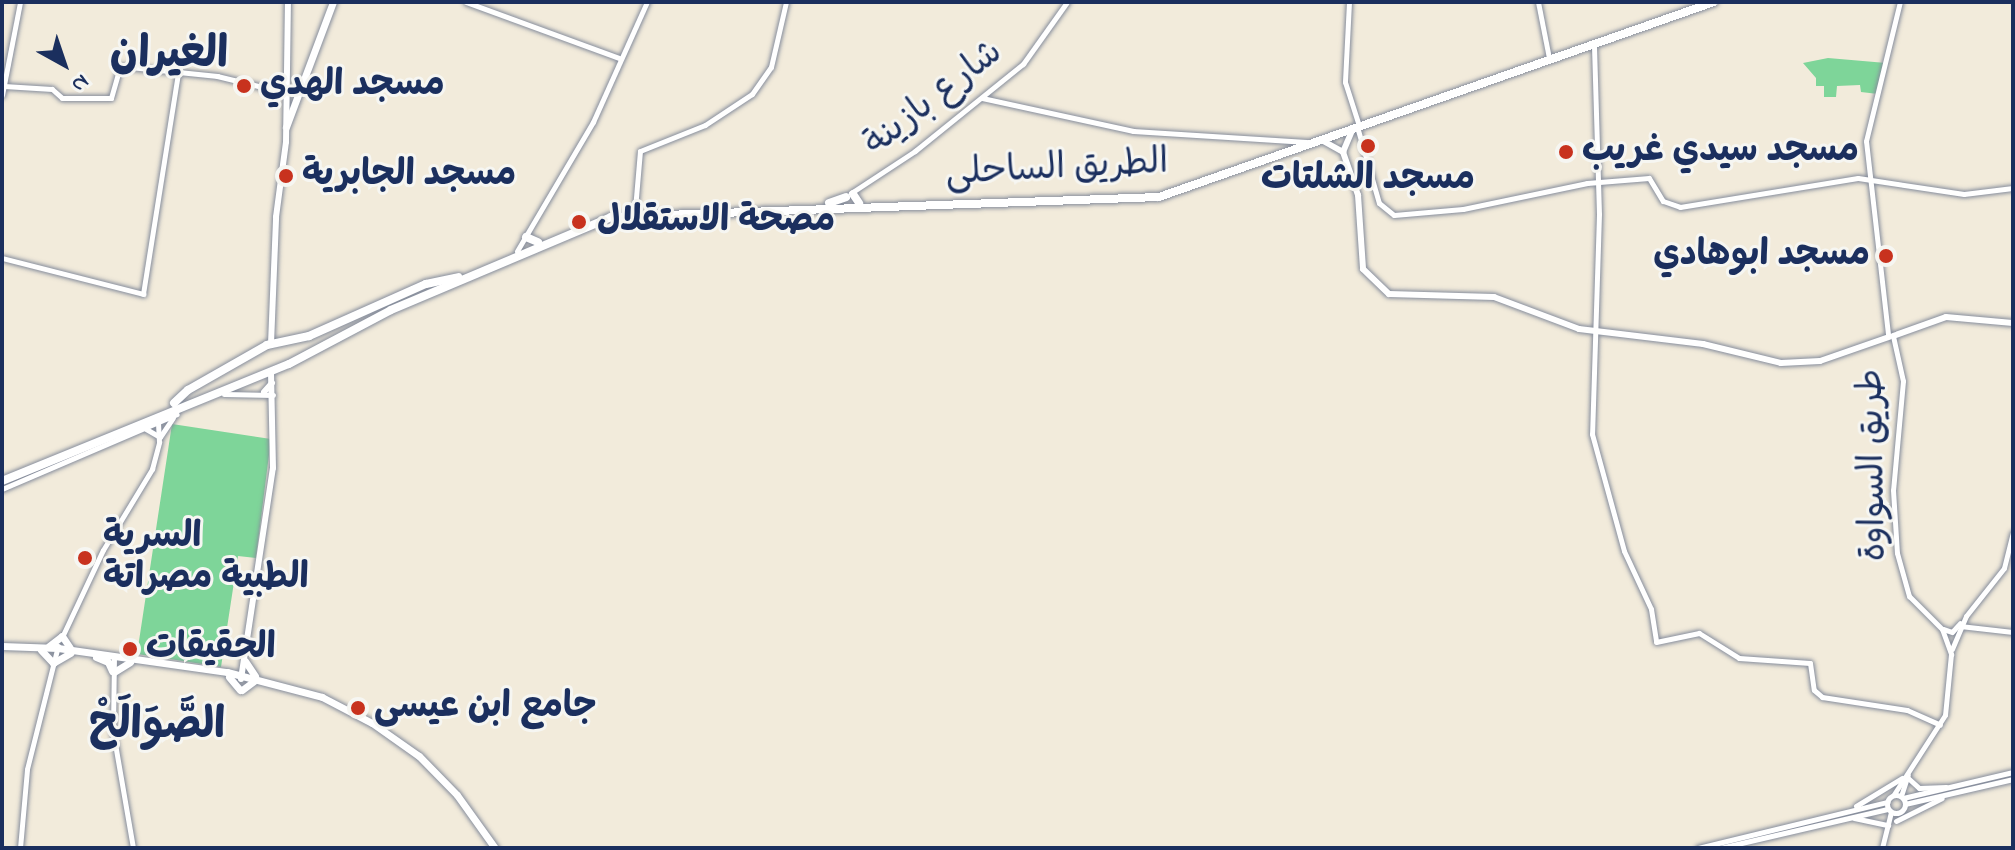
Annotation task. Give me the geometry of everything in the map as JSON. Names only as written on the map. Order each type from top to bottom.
[{"type":"highway","name":"الطريق الساحلى","points":[[181,406],[271,371],[391,310],[623,214],[846,200],[1159,197],[1325,142],[1704,2]]},
{"type":"highway","name":"الطريق الساحلى","points":[[1547,60],[1589,51],[1714,2]]},
{"type":"highway","name":"الطريق الساحلى","points":[[846,200],[859,203],[1149,195],[1356,130]]},
{"type":"highway","points":[[2,478],[181,406],[188,390],[271,344],[309,336],[426,284],[457,278],[602,216],[635,209],[846,200]]},
{"type":"highway","points":[[526,237],[538,242]]},
{"type":"main road","points":[[271,344],[286,127],[288,2]]},
{"type":"main road","points":[[286,127],[333,2]]},
{"type":"main road","points":[[1343,152],[1356,130]]},
{"type":"main road","points":[[1325,142],[1343,152],[1360,207],[1361,264],[1380,289],[1400,297],[1494,297],[1595,332],[1703,344],[1787,364],[1833,357],[1946,317],[2013,323]]},
{"type":"main road","points":[[242,677],[273,468],[275,408],[271,371]]},
{"type":"main road","points":[[272,383],[262,393],[275,408]]},
{"type":"main road","points":[[43,648],[62,636],[71,651],[108,662],[113,672],[130,662]]},
{"type":"main road","points":[[2,648],[71,651],[256,679],[356,718],[420,763],[461,803],[492,848]]},
{"type":"main road","points":[[43,648],[53,663],[71,651]]},
{"type":"main road","points":[[96,657],[228,674],[241,690],[256,679]]},
{"type":"main road","points":[[228,674],[244,660]]},
{"type":"main road","points":[[244,660],[256,679]]},
{"type":"street","points":[[2,95],[20,2]]},
{"type":"street","points":[[466,2],[619,58]]},
{"type":"street","points":[[517,251],[593,122],[619,58],[647,2]]},
{"type":"street","points":[[635,209],[640,151],[705,125],[752,94],[771,67],[786,2]]},
{"type":"street","name":"شارع بازينة","points":[[846,200],[982,98],[1026,60],[1067,2]]},
{"type":"street","points":[[1349,2],[1344,71],[1356,130],[1379,203],[1391,214],[1474,208],[1599,183],[1649,178],[1663,201],[1680,207],[1869,179],[1964,194],[2013,188]]},
{"type":"street","points":[[1538,2],[1547,60]]},
{"type":"street","name":"طريق السواوة","points":[[1889,808],[1901,798],[1905,778],[1940,725],[1947,708],[1951,654],[1941,628],[1909,596],[1898,557],[1893,490],[1903,381],[1889,336],[1866,138],[1900,2]]},
{"type":"street","points":[[1589,51],[1599,183],[1593,438],[1624,551],[1651,609],[1656,642],[1702,633],[1739,658],[1807,662],[1814,667],[1814,687],[1822,697],[1907,710],[1940,725]]},
{"type":"street","points":[[4,86],[53,90],[61,98],[110,98],[120,66],[225,77],[287,93]]},
{"type":"street","points":[[2,258],[143,294],[178,72]]},
{"type":"street","points":[[982,98],[1133,131],[1312,143]]},
{"type":"street","points":[[2,489],[130,428],[158,422],[181,406],[225,394],[273,393]]},
{"type":"street","points":[[20,848],[27,769],[62,636],[103,550],[149,474],[160,437],[181,406]]},
{"type":"street","points":[[158,422],[160,437]]},
{"type":"street","points":[[130,428],[150,429],[160,437]]},
{"type":"street","points":[[1941,628],[1952,632],[2004,568],[2013,533]]},
{"type":"street","points":[[1951,654],[1966,616]]},
{"type":"street","points":[[1960,626],[2013,632]]},
{"type":"street","points":[[115,658],[113,740],[133,848]]},
{"type":"street","points":[[1896,821],[1951,790],[2013,772]]},
{"type":"street","points":[[1720,848],[1849,814],[1905,778],[1919,788],[1951,790]]},
{"type":"street","points":[[1698,848],[1849,814],[1889,808],[1901,812],[1901,798],[2013,779]]},
{"type":"street","points":[[1882,848],[1889,808]]},
{"type":"street","points":[[1849,814],[1888,825]]},
{"type":"green space","points":[[1828,58],[1886,63],[1878,94],[1861,92],[1860,85],[1837,86],[1836,97],[1824,97],[1824,86],[1816,86],[1816,78],[1803,63]]},
{"type":"green space","points":[[172,424],[271,439],[256,558],[238,556],[221,667],[137,654]]},
{"type":"place","name":"مسجد الهدي","points":[[244,86]]},
{"type":"place","name":"مسجد الشلتات","points":[[1368,146]]},
{"type":"place","name":"مسجد سيدي غريب","points":[[1566,152]]},
{"type":"place","name":"مسجد الجابرية","points":[[286,176]]},
{"type":"place","name":"مصحة الاستقلال","points":[[579,222]]},
{"type":"place","name":"مسجد ابوهادي","points":[[1886,256]]},
{"type":"place","name":"السرية الطبية مصراتة","points":[[85,558]]},
{"type":"place","name":"الحقيقات","points":[[130,649]]},
{"type":"place","name":"جامع ابن عيسى","points":[[358,708]]},
{"type":"district","name":"الغيران","points":[[169,55]]},
{"type":"district","name":"الصَّوَالَحْ","points":[[157,726]]}]
